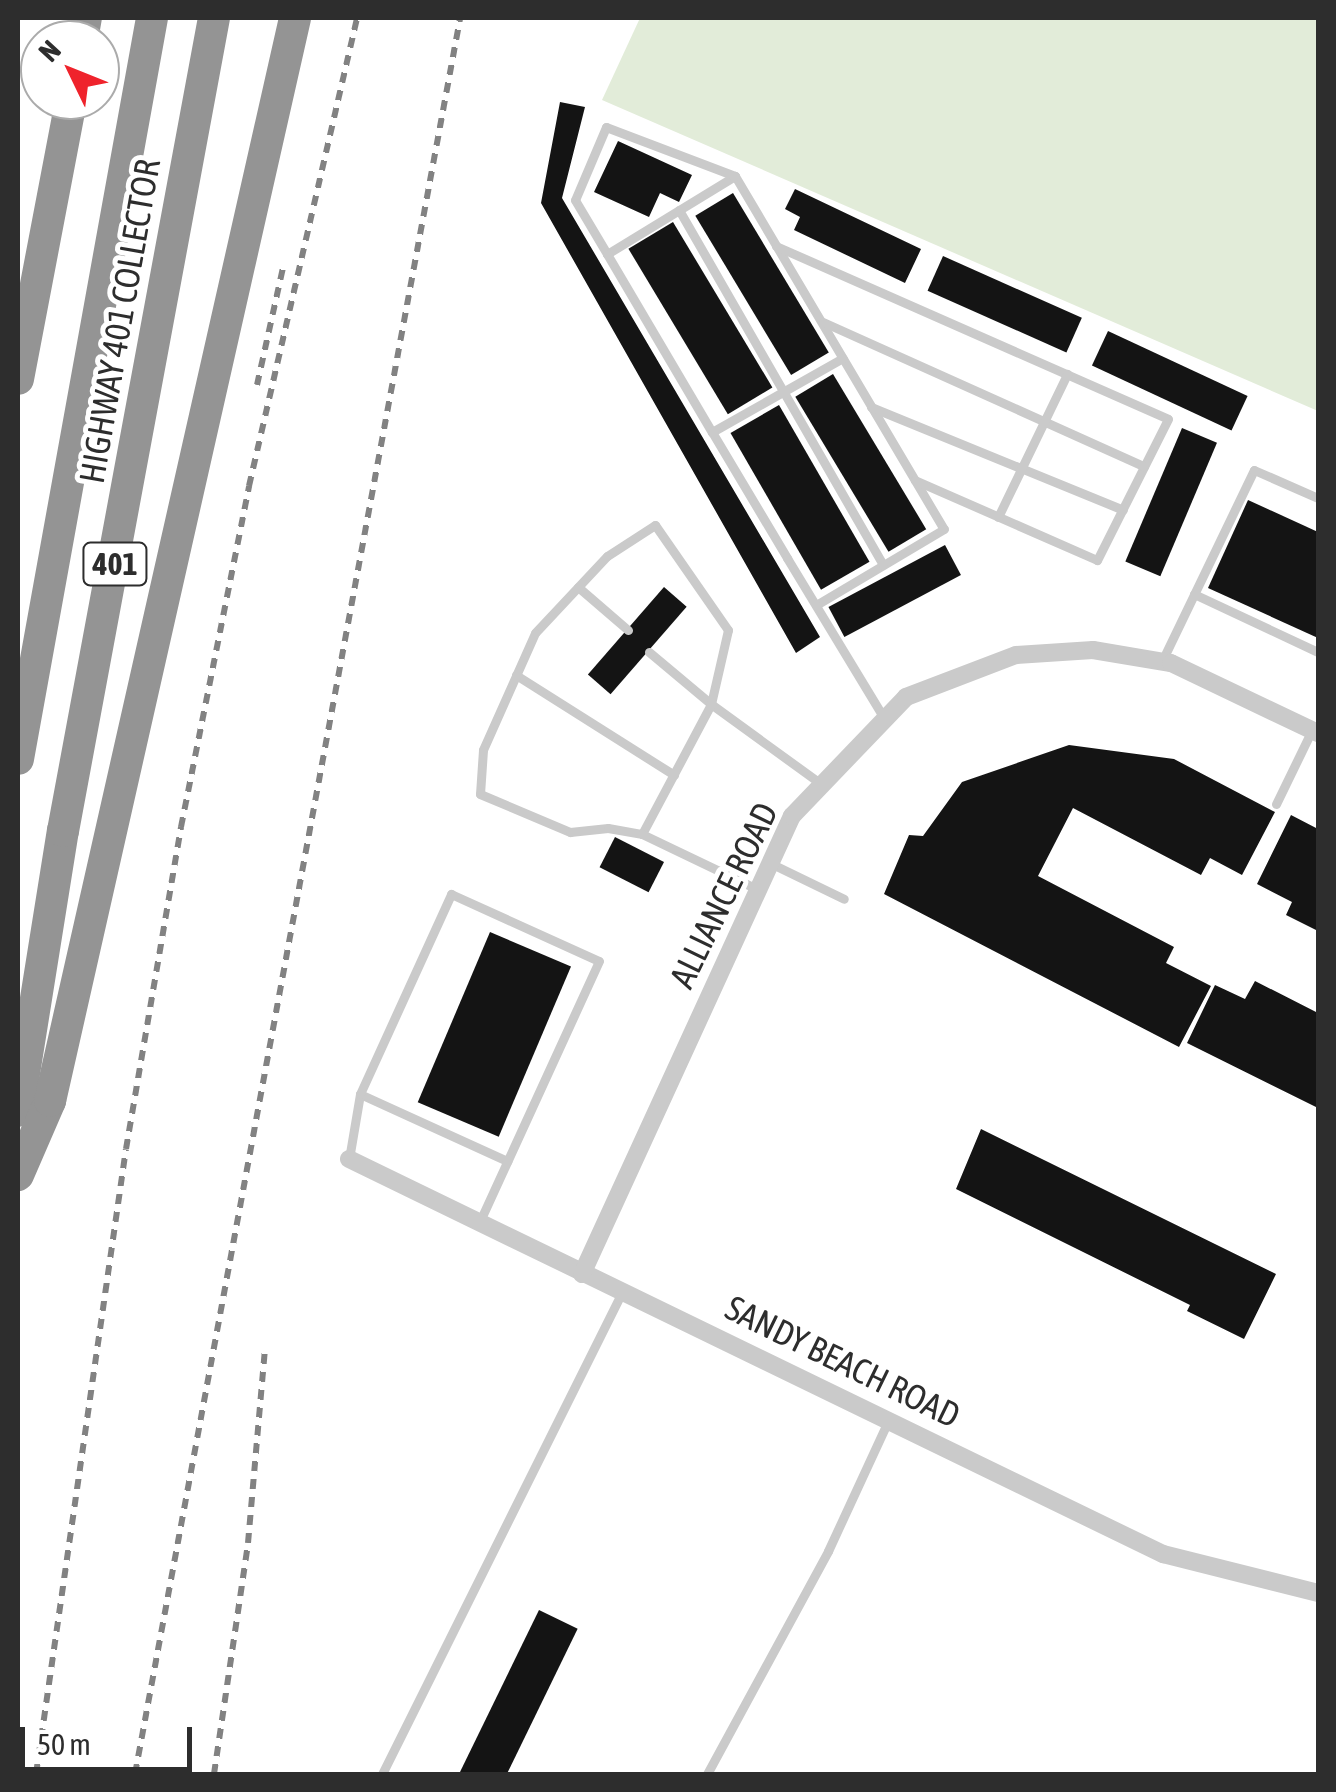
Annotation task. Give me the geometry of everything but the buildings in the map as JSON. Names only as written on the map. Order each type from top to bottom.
[{"type":"highway","name":"401","points":[[18,759],[152,18]]},
{"type":"highway","name":"HIGHWAY 401 COLLECTOR","points":[[18,1111],[63,830],[214,18]]},
{"type":"highway","points":[[18,1176],[50,1101],[295,18]]},
{"type":"highway","points":[[18,379],[67,120]]},
{"type":"street","name":"ALLIANCE ROAD","points":[[582,1274],[792,816],[906,697],[1016,656],[1094,650],[1162,661],[1316,732]]},
{"type":"street","name":"SANDY BEACH ROAD","points":[[349,1159],[1163,1554],[1318,1593]]},
{"type":"lane","points":[[816,605],[944,529],[735,176],[606,127],[574,200],[712,432],[816,605],[884,718]]},
{"type":"lane","points":[[607,254],[735,176]]},
{"type":"lane","points":[[679,210],[883,565]]},
{"type":"lane","points":[[776,246],[1168,420],[1097,560],[915,480]]},
{"type":"lane","points":[[821,321],[1144,466]]},
{"type":"lane","points":[[712,432],[842,358]]},
{"type":"lane","points":[[998,517],[1066,374]]},
{"type":"lane","points":[[872,407],[1123,510]]},
{"type":"lane","points":[[1162,661],[1254,470],[1318,498]]},
{"type":"lane","points":[[642,834],[710,704],[728,630],[655,525],[607,556],[535,633],[483,750],[480,794],[570,832],[608,828],[642,834],[758,890]]},
{"type":"lane","points":[[578,587],[628,630]]},
{"type":"lane","points":[[1194,594],[1318,652]]},
{"type":"lane","points":[[650,652],[710,704],[821,784]]},
{"type":"lane","points":[[516,675],[674,775]]},
{"type":"lane","points":[[1276,804],[1316,732]]},
{"type":"lane","points":[[770,864],[844,899]]},
{"type":"lane","points":[[349,1159],[360,1094],[451,894],[599,960],[479,1223]]},
{"type":"lane","points":[[360,1094],[507,1161]]},
{"type":"lane","points":[[382,1774],[622,1292]]},
{"type":"lane","points":[[708,1774],[828,1551],[889,1419]]},
{"type":"green space","points":[[640,18],[1318,18],[1318,411],[602,100]]},
{"type":"railway","points":[[36,1774],[126,1149],[181,827],[249,486],[357,18]]},
{"type":"railway","points":[[135,1774],[460,18]]},
{"type":"railway","points":[[257,385],[284,263]]},
{"type":"railway","points":[[214,1774],[248,1543],[265,1347]]}]
